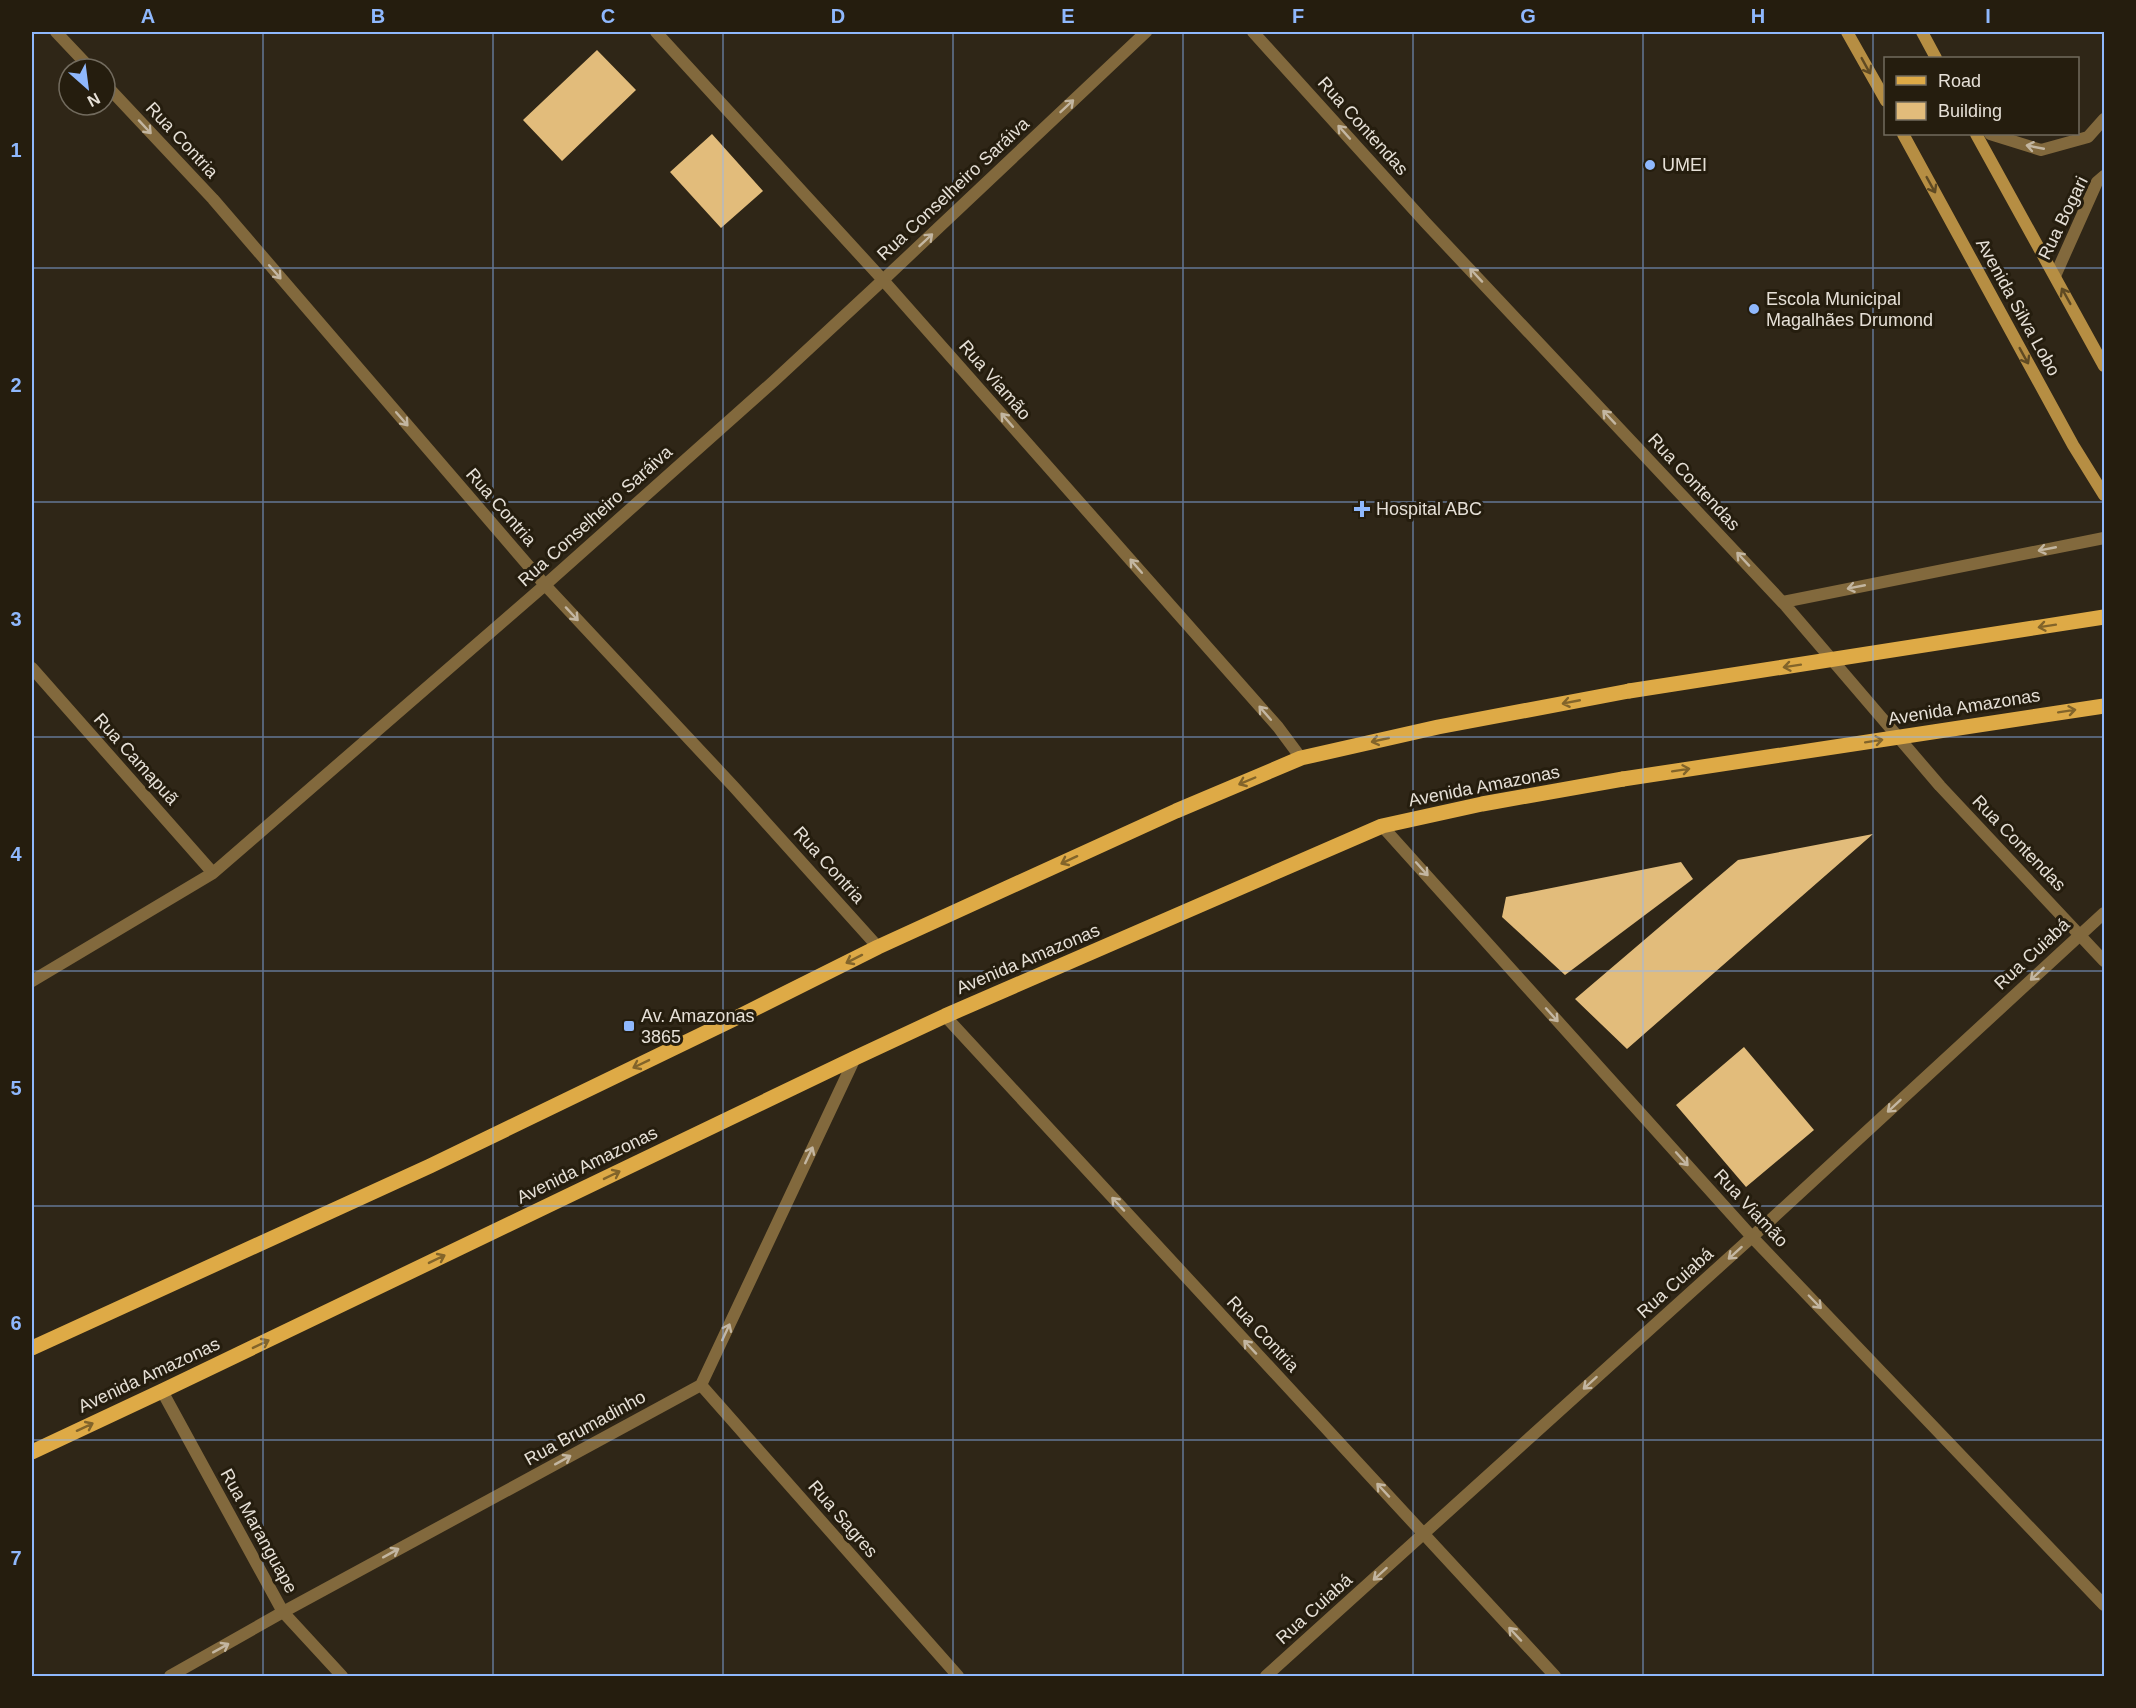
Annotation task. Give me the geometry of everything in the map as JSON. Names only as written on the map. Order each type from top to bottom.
[{"type":"main road","points":[[1847,32],[1884,97]]},
{"type":"main road","points":[[1922,32],[1935,57]]},
{"type":"main road","name":"Avenida Silva Lobo","points":[[1904,135],[2073,445],[2104,495]]},
{"type":"main road","points":[[1977,135],[2104,366]]},
{"type":"main road","points":[[32,1348],[430,1166],[738,1017],[878,946],[1176,811],[1301,758],[1438,727],[1629,691],[2104,617]]},
{"type":"main road","name":"Avenida Amazonas","points":[[32,1452],[945,1016],[1382,826],[1482,804],[1623,778],[2104,706]]},
{"type":"street","points":[[56,32],[80,57]]},
{"type":"street","name":"Rua Viamão","points":[[656,32],[883,280],[1278,727],[1301,758]]},
{"type":"street","name":"Rua Conselheiro Saráiva","points":[[32,981],[213,873],[545,585],[883,280],[1146,32]]},
{"type":"street","name":"Rua Contendas","points":[[1253,32],[1425,222],[1783,602],[1940,786],[2104,961]]},
{"type":"street","name":"Rua Contria","points":[[117,97],[213,199],[545,585],[878,946]]},
{"type":"street","points":[[1993,135],[2041,150],[2088,137],[2104,119]]},
{"type":"street","name":"Rua Bogari","points":[[2055,276],[2097,182],[2104,176]]},
{"type":"street","points":[[1783,602],[2104,538]]},
{"type":"street","name":"Rua Camapuã","points":[[32,668],[213,873]]},
{"type":"street","name":"Rua Viamão","points":[[1382,826],[1752,1237],[2104,1605]]},
{"type":"street","name":"Rua Cuiabá","points":[[1266,1677],[1752,1237],[2104,913]]},
{"type":"street","name":"Rua Contria","points":[[945,1016],[1555,1677]]},
{"type":"street","points":[[701,1385],[855,1058]]},
{"type":"street","name":"Rua Brumadinho","points":[[170,1677],[283,1612],[701,1385]]},
{"type":"street","name":"Rua Sagres","points":[[701,1385],[958,1677]]},
{"type":"street","name":"Rua Maranguape","points":[[162,1391],[283,1612],[342,1677]]},
{"type":"building","points":[[597,50],[636,90],[562,161],[523,120]]},
{"type":"building","points":[[712,134],[763,191],[721,228],[670,172]]},
{"type":"building","points":[[1873,834],[1627,1049],[1575,999],[1738,860]]},
{"type":"building","points":[[1681,862],[1693,879],[1565,975],[1502,917],[1506,897]]},
{"type":"building","points":[[1744,1047],[1814,1130],[1746,1187],[1676,1105]]},
{"type":"place","name":"UMEI","points":[[1650,165]]},
{"type":"place","name":"Escola Municipal Magalhães Drumond","points":[[1754,309]]},
{"type":"place","name":"Hospital ABC","points":[[1362,509]]},
{"type":"place","name":"Av. Amazonas 3865","points":[[629,1026]]}]
